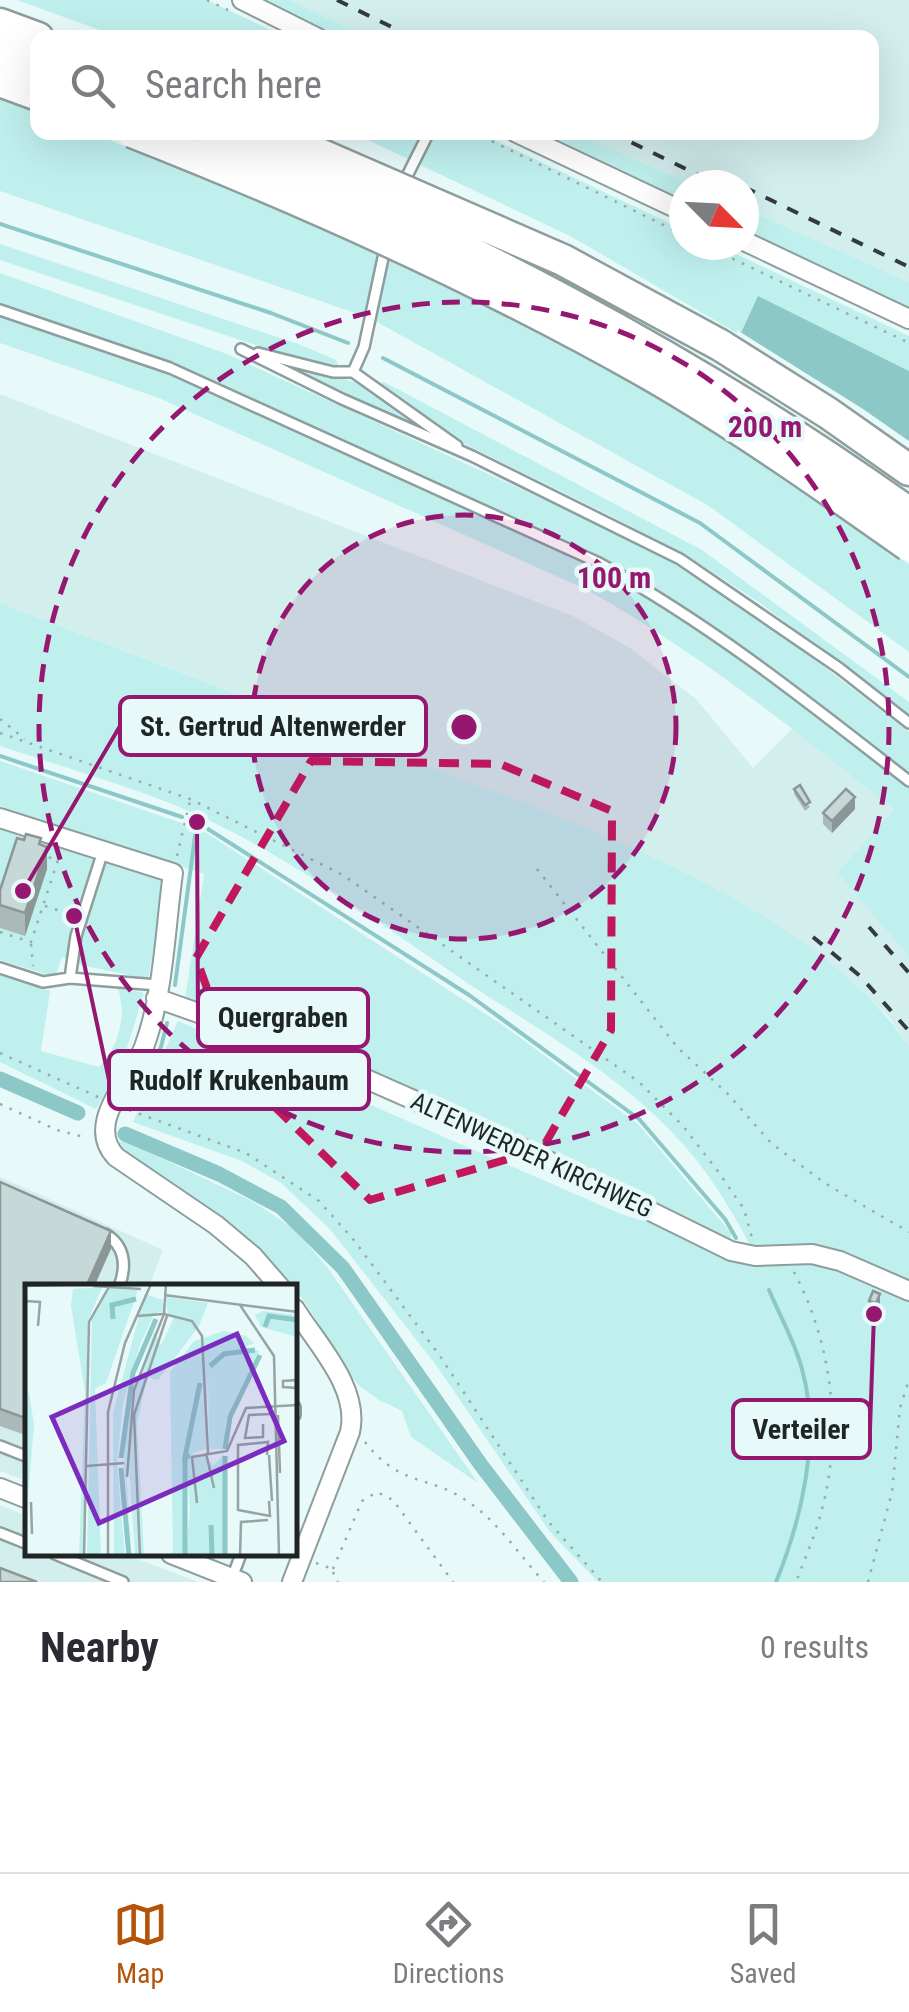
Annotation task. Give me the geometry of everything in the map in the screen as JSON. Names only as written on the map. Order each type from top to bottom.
[{"type":"highway","points":[[0,24],[30,35]]},
{"type":"highway","points":[[0,54],[30,65]]},
{"type":"highway","points":[[0,81],[30,93]]},
{"type":"highway","points":[[152,140],[287,195],[512,301],[650,375],[752,438],[909,546]]},
{"type":"highway","points":[[224,140],[452,244],[580,308],[766,416],[909,509]]},
{"type":"highway","points":[[287,140],[563,260],[720,345],[909,470]]},
{"type":"street","points":[[242,0],[302,30]]},
{"type":"street","points":[[532,140],[669,205]]},
{"type":"street","points":[[759,248],[909,319]]},
{"type":"street","points":[[0,818],[173,873],[157,992],[144,1048],[104,1122],[104,1138],[116,1157],[216,1225],[253,1256],[277,1284]]},
{"type":"street","name":"ALTENWERDER KIRCHWEG","points":[[157,992],[290,1045],[518,1146],[731,1252],[787,1257],[812,1254],[840,1261],[909,1291]]},
{"type":"street","points":[[292,1582],[350,1432],[352,1414],[349,1397],[298,1314]]},
{"type":"street","points":[[0,1488],[25,1498]]},
{"type":"street","points":[[179,1557],[237,1580]]},
{"type":"lane","points":[[0,45],[30,55]]},
{"type":"lane","points":[[249,140],[348,181]]},
{"type":"lane","points":[[353,372],[364,347],[402,186],[425,140]]},
{"type":"lane","points":[[466,237],[552,281],[764,406],[909,509]]},
{"type":"lane","points":[[0,310],[170,368],[596,562],[659,596],[729,643],[909,781]]},
{"type":"lane","points":[[472,456],[353,372],[333,372],[241,349],[472,456],[680,559],[809,647],[909,723]]},
{"type":"lane","points":[[70,978],[70,960],[103,851]]},
{"type":"lane","points":[[0,968],[43,982],[70,978],[157,992]]},
{"type":"lane","points":[[102,1232],[121,1249],[124,1262],[119,1284]]},
{"type":"lane","points":[[0,1446],[25,1456]]},
{"type":"lane","points":[[0,1533],[25,1543]]},
{"type":"lane","points":[[68,1557],[123,1582]]},
{"type":"path","points":[[489,140],[669,229]]},
{"type":"path","points":[[735,260],[909,343]]},
{"type":"path","points":[[0,719],[30,743]]},
{"type":"path","points":[[0,732],[190,800],[343,876],[639,1082],[683,1126],[744,1209],[756,1256]]},
{"type":"path","points":[[173,873],[190,800]]},
{"type":"path","points":[[33,970],[31,942],[58,860],[36,853]]},
{"type":"path","points":[[537,868],[678,1048],[727,1094],[770,1143],[826,1184],[909,1232]]},
{"type":"path","points":[[43,905],[82,918]]},
{"type":"path","points":[[0,932],[31,942]]},
{"type":"path","points":[[0,1053],[114,1104],[246,1152],[319,1201],[353,1239],[440,1356],[548,1521],[602,1582]]},
{"type":"path","points":[[0,1104],[57,1130],[85,1138],[104,1138]]},
{"type":"path","points":[[787,1257],[814,1310],[831,1393],[832,1458],[819,1522],[796,1582]]},
{"type":"path","points":[[868,1582],[892,1492],[900,1408],[909,1379]]},
{"type":"path","points":[[350,1432],[363,1439],[382,1464],[400,1475],[452,1492],[473,1505],[544,1582]]},
{"type":"path","points":[[338,1582],[333,1568],[362,1502],[377,1492],[394,1500],[454,1582]]},
{"type":"path","points":[[314,1562],[333,1568]]},
{"type":"highlighted area","points":[[311,761],[500,764],[612,811],[611,1030],[542,1149],[370,1200],[237,1070],[196,958]]},
{"type":"shaded area","points":[[17,0],[207,0],[270,30],[100,30]]},
{"type":"shaded area","points":[[258,0],[289,0],[352,30],[320,30]]},
{"type":"shaded area","points":[[289,0],[909,0],[909,282],[759,215],[759,170],[669,170],[669,174],[592,140],[879,140],[879,30],[352,30]]},
{"type":"shaded area","points":[[0,98],[30,108],[30,140],[110,140],[384,253],[531,325],[742,448],[814,494],[909,564],[909,652],[709,506],[370,318],[0,191]]},
{"type":"shaded area","points":[[368,140],[495,140],[669,223],[669,260],[749,260],[909,336],[909,371],[759,297],[740,335],[572,237]]},
{"type":"shaded area","points":[[545,140],[592,140],[669,174],[669,198]]},
{"type":"shaded area","points":[[759,215],[909,282],[909,308],[759,239]]},
{"type":"shaded area","points":[[0,244],[298,344],[336,360],[339,367],[279,353],[0,260]]},
{"type":"shaded area","points":[[0,273],[227,354],[643,545],[784,636],[909,732],[909,776],[724,637],[607,564],[214,383],[0,307]]},
{"type":"shaded area","points":[[758,296],[909,371],[909,445],[740,335]]},
{"type":"shaded area","points":[[0,310],[170,368],[454,495],[659,596],[909,781],[909,957],[837,873],[894,810],[706,665],[585,589],[159,398],[0,343]]},
{"type":"shaded area","points":[[284,365],[357,383],[417,425]]},
{"type":"shaded area","points":[[384,382],[702,550],[909,702],[909,716],[760,603],[700,564],[455,439],[376,384]]},
{"type":"shaded area","points":[[0,394],[573,616],[630,648],[696,699],[753,768],[793,728],[895,811],[837,873],[909,957],[909,1047],[889,1017],[854,983],[674,869],[567,820],[0,603]]},
{"type":"shaded area","points":[[0,603],[513,799],[666,864],[740,903],[807,946],[865,994],[909,1047],[909,1582],[598,1582],[550,1532],[436,1365],[329,1228],[281,1183],[242,1161],[133,1122],[178,1021],[621,1214],[755,1255],[722,1196],[681,1142],[633,1096],[580,1056],[325,886],[250,841],[172,804],[0,746]]},
{"type":"shaded area","points":[[0,761],[202,830],[504,1026],[638,1124],[731,1233],[730,1243],[185,999],[204,874],[0,806]]},
{"type":"shaded area","points":[[0,825],[166,878],[148,979],[81,965],[62,957],[55,977],[0,960]]},
{"type":"shaded area","points":[[0,974],[50,991],[41,1051],[99,1067],[112,1050],[120,1029],[122,1008],[117,987],[144,993],[122,1064],[96,1109],[0,1062]]},
{"type":"shaded area","points":[[118,1141],[252,1201],[294,1229],[327,1267],[478,1483],[411,1437],[402,1411],[357,1384],[298,1292],[298,1284],[292,1284],[262,1251],[130,1159]]},
{"type":"shaded area","points":[[0,1177],[163,1250],[150,1284],[25,1284],[25,1480],[0,1471]]},
{"type":"shaded area","points":[[0,1505],[25,1515],[25,1557],[132,1557],[198,1582],[0,1582]]},
{"type":"pier","points":[[737,330],[909,441],[909,450],[737,339]]},
{"type":"building","points":[[800,785],[810,802],[805,805],[794,789]]},
{"type":"building","points":[[846,789],[855,797],[832,821],[823,813]]},
{"type":"building","points":[[26,834],[41,838],[39,844],[47,847],[25,913],[0,905],[0,890],[17,838],[24,840]]},
{"type":"building","points":[[0,1182],[111,1231],[87,1284],[25,1284],[25,1418],[0,1409]]},
{"type":"building","points":[[873,1291],[880,1294],[876,1303],[869,1301]]},
{"type":"building","points":[[0,1568],[37,1582],[0,1582]]},
{"type":"waterway","points":[[0,224],[271,313],[348,343]]},
{"type":"waterway","points":[[383,358],[700,523],[909,677]]},
{"type":"waterway","points":[[0,756],[182,817]]},
{"type":"waterway","points":[[175,985],[197,822],[469,995],[639,1119],[725,1219],[736,1238]]},
{"type":"waterway","points":[[134,1097],[161,1047],[167,1023]]},
{"type":"waterway","points":[[0,1079],[78,1113]]},
{"type":"waterway","points":[[125,1134],[219,1174],[281,1207],[343,1268],[481,1465],[571,1582]]},
{"type":"waterway","points":[[769,1290],[799,1359],[810,1422],[801,1504],[776,1582]]},
{"type":"railway","points":[[337,0],[398,30]]},
{"type":"railway","points":[[626,140],[688,170]]},
{"type":"railway","points":[[759,194],[909,267]]},
{"type":"railway","points":[[869,927],[909,973]]},
{"type":"railway","points":[[813,937],[860,976],[909,1031]]},
{"type":"place","name":"Quergraben","points":[[197,822]]},
{"type":"place","name":"St. Gertrud Altenwerder","points":[[23,891]]},
{"type":"place","name":"Rudolf Krukenbaum","points":[[74,916]]},
{"type":"place","name":"Verteiler","points":[[874,1314]]}]
